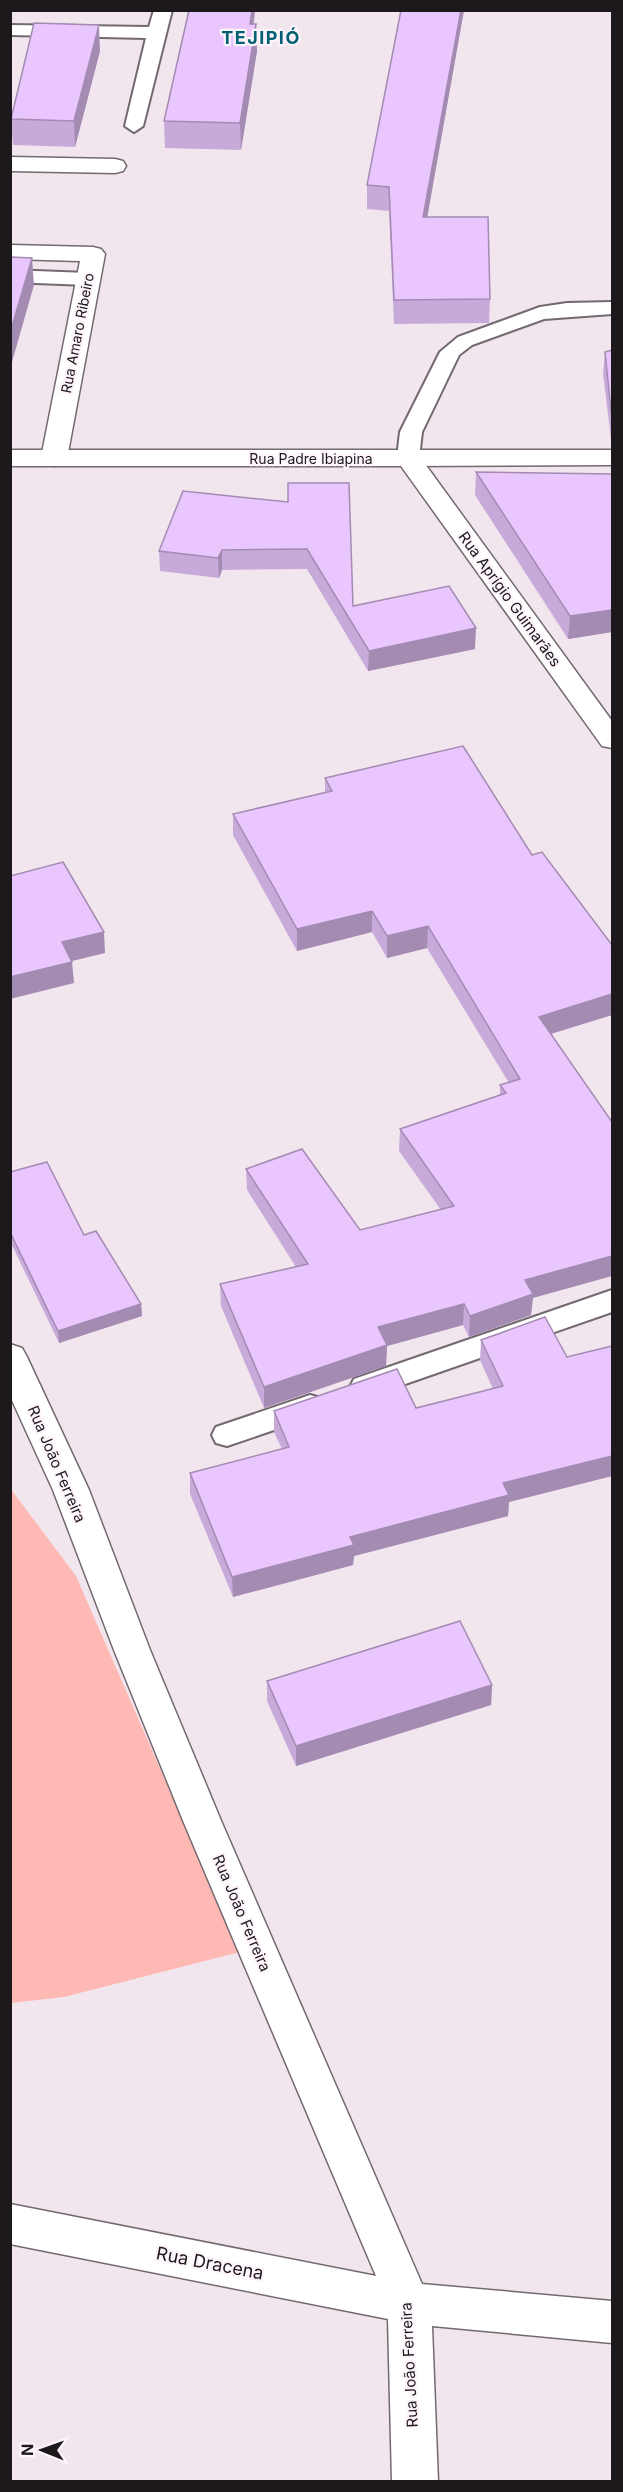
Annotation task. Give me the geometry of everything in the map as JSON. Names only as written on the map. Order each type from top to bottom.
[{"type":"street","points":[[10,164],[115,166]]},
{"type":"street","name":"Rua Amaro Ribeiro","points":[[10,252],[93,254],[54,458]]},
{"type":"street","name":"Rua Padre Ibiapina","points":[[10,458],[612,458]]},
{"type":"street","name":"Rua Aprígio Guimarães","points":[[408,458],[612,740]]},
{"type":"street","name":"Rua João Ferreira","points":[[10,1357],[71,1490],[132,1650],[203,1823],[409,2303],[414,2481]]},
{"type":"street","name":"Rua Dracena","points":[[10,2224],[409,2303],[612,2322]]},
{"type":"lane","points":[[56,31],[62,10]]},
{"type":"lane","points":[[134,126],[163,10]]},
{"type":"lane","points":[[10,30],[156,33]]},
{"type":"lane","points":[[10,276],[87,279]]},
{"type":"lane","points":[[408,458],[411,432],[450,352],[465,341],[540,313],[567,309],[612,308]]},
{"type":"lane","points":[[227,1436],[612,1301]]},
{"type":"shaded area","points":[[10,1488],[76,1576],[240,1952],[64,1997],[11,2003]]},
{"type":"building","points":[[189,10],[252,10],[250,24],[256,24],[240,123],[164,121]]},
{"type":"building","points":[[401,10],[461,10],[423,217],[488,217],[490,299],[394,300],[389,187],[367,185]]},
{"type":"building","points":[[34,23],[99,25],[74,121],[11,119]]},
{"type":"building","points":[[10,257],[32,258],[10,333]]},
{"type":"building","points":[[612,350],[612,420],[605,352]]},
{"type":"building","points":[[476,472],[612,474],[612,610],[570,616]]},
{"type":"building","points":[[288,483],[349,483],[353,606],[449,586],[476,628],[369,651],[307,549],[222,550],[218,558],[159,551],[183,491],[288,502]]},
{"type":"building","points":[[463,746],[532,855],[542,852],[612,945],[612,994],[539,1017],[612,1122],[612,1256],[525,1280],[533,1294],[470,1316],[464,1304],[378,1327],[387,1345],[264,1387],[220,1284],[308,1264],[246,1169],[302,1149],[360,1230],[454,1206],[400,1129],[506,1093],[500,1085],[520,1079],[428,926],[387,936],[372,911],[297,929],[233,814],[332,791],[325,778]]},
{"type":"building","points":[[63,862],[104,932],[62,942],[72,962],[10,977],[10,876]]},
{"type":"building","points":[[47,1162],[84,1235],[96,1231],[141,1304],[58,1331],[10,1232],[10,1172]]},
{"type":"building","points":[[545,1317],[567,1357],[612,1346],[612,1456],[503,1483],[509,1495],[350,1537],[354,1545],[232,1577],[190,1473],[289,1447],[274,1411],[397,1369],[416,1408],[503,1386],[481,1340]]},
{"type":"building","points":[[460,1621],[492,1685],[296,1746],[267,1681]]},
{"type":"district","name":"TEJIPIÓ","points":[[261,37]]}]
